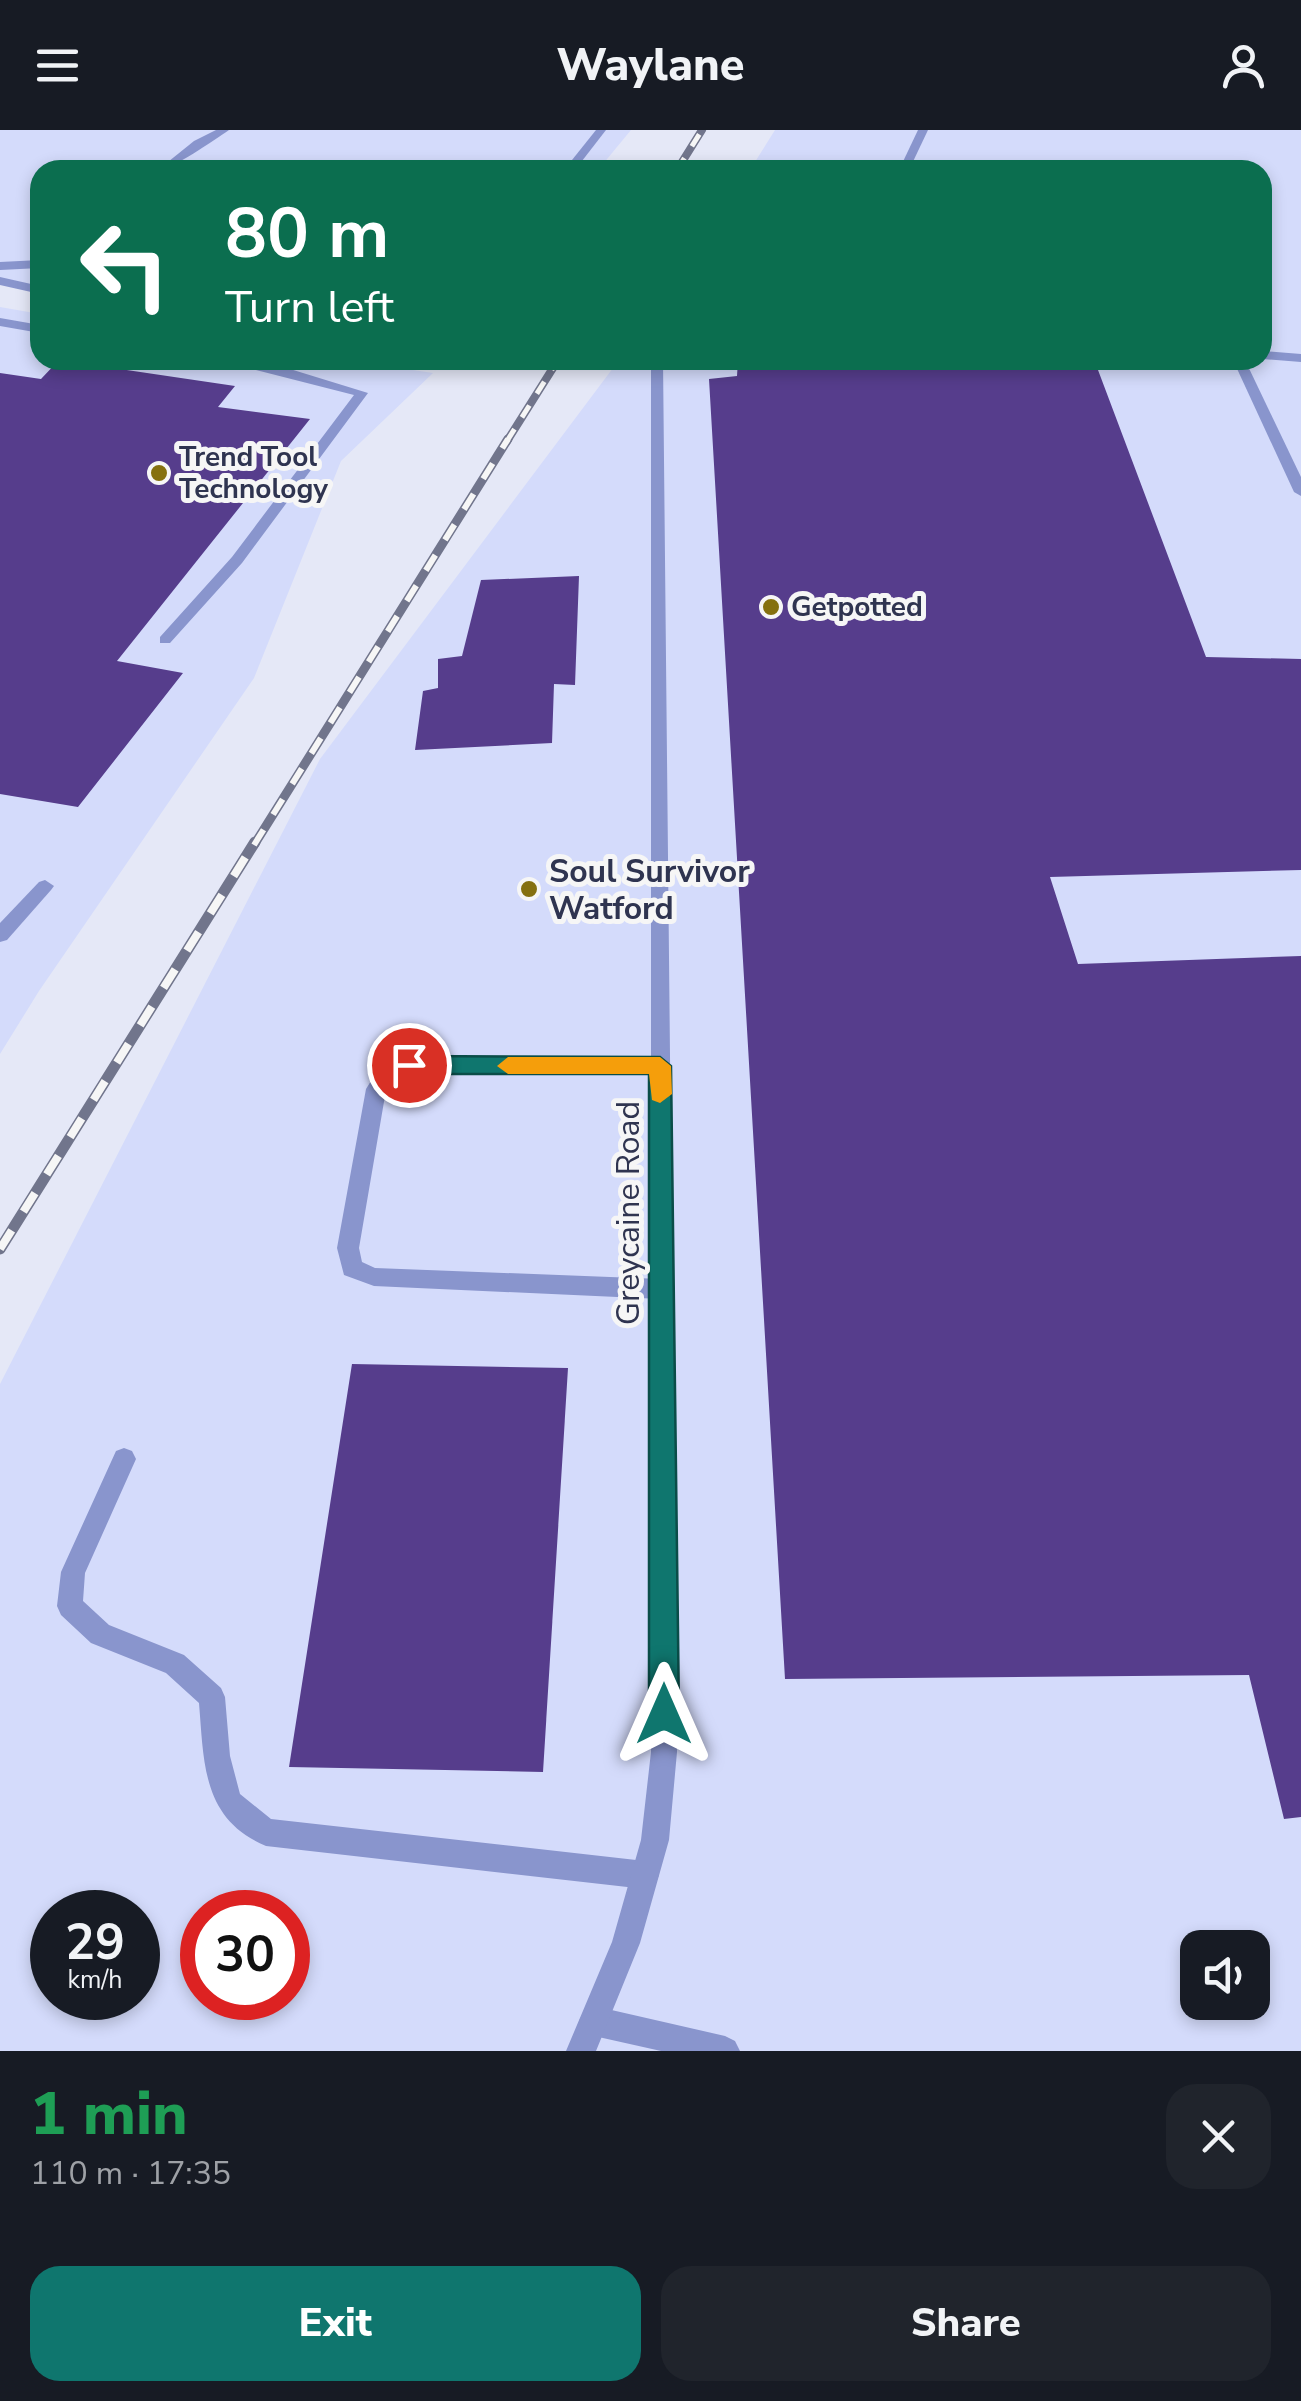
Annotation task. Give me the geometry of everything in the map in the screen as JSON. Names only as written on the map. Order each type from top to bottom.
[{"type":"street","points":[[176,160],[198,142],[224,130]]},
{"type":"street","points":[[577,160],[601,130]]},
{"type":"street","points":[[909,160],[924,130]]},
{"type":"street","points":[[0,266],[30,264]]},
{"type":"street","points":[[0,279],[30,280]]},
{"type":"street","points":[[0,279],[30,287]]},
{"type":"street","points":[[0,322],[30,327]]},
{"type":"street","points":[[1272,356],[1301,358]]},
{"type":"street","points":[[165,640],[237,560],[362,393],[281,370]]},
{"type":"street","name":"Greycaine Road","points":[[580,2051],[626,1943],[656,1840],[664,1752],[657,370]]},
{"type":"street","points":[[1244,370],[1301,492]]},
{"type":"street","points":[[0,935],[44,886]]},
{"type":"street","points":[[660,1066],[409,1065],[386,1073],[376,1089],[348,1248],[352,1268],[374,1277],[661,1289]]},
{"type":"street","points":[[124,1459],[73,1572],[70,1606],[100,1634],[176,1664],[212,1697],[217,1756],[228,1802],[266,1832],[645,1875]]},
{"type":"street","points":[[594,2021],[725,2051]]},
{"type":"shaded area","points":[[0,130],[631,130],[606,160],[30,160],[30,289],[0,284]]},
{"type":"shaded area","points":[[775,130],[1301,130],[1301,2051],[0,2051],[0,1384],[320,759],[612,370],[1272,370],[1272,160],[756,160]]},
{"type":"shaded area","points":[[0,307],[30,312],[30,370],[433,373],[341,461],[254,678],[0,1054]]},
{"type":"building","points":[[50,370],[127,370],[235,386],[218,407],[310,419],[117,661],[183,673],[78,807],[0,794],[0,373],[41,379]]},
{"type":"building","points":[[737,370],[1098,370],[1206,657],[1301,659],[1301,870],[1050,877],[1078,964],[1301,956],[1301,1817],[1284,1819],[1249,1675],[785,1679],[709,379],[737,376]]},
{"type":"building","points":[[579,576],[575,685],[554,684],[552,743],[415,750],[423,691],[438,688],[438,659],[462,656],[481,580]]},
{"type":"building","points":[[352,1364],[568,1368],[543,1772],[289,1767]]},
{"type":"railway","points":[[683,160],[702,130]]},
{"type":"railway","points":[[507,441],[552,370]]},
{"type":"railway","points":[[254,845],[508,439]]},
{"type":"railway","points":[[0,1249],[255,842]]},
{"type":"slow traffic","points":[[508,1066],[660,1066],[660,1094]]},
{"type":"place","name":"Trend Tool Technology","points":[[159,473]]},
{"type":"place","name":"Getpotted","points":[[771,607]]},
{"type":"place","name":"Soul Survivor Watford","points":[[529,889]]},
{"type":"route","points":[[409,1065],[660,1066],[664,1714]]}]
